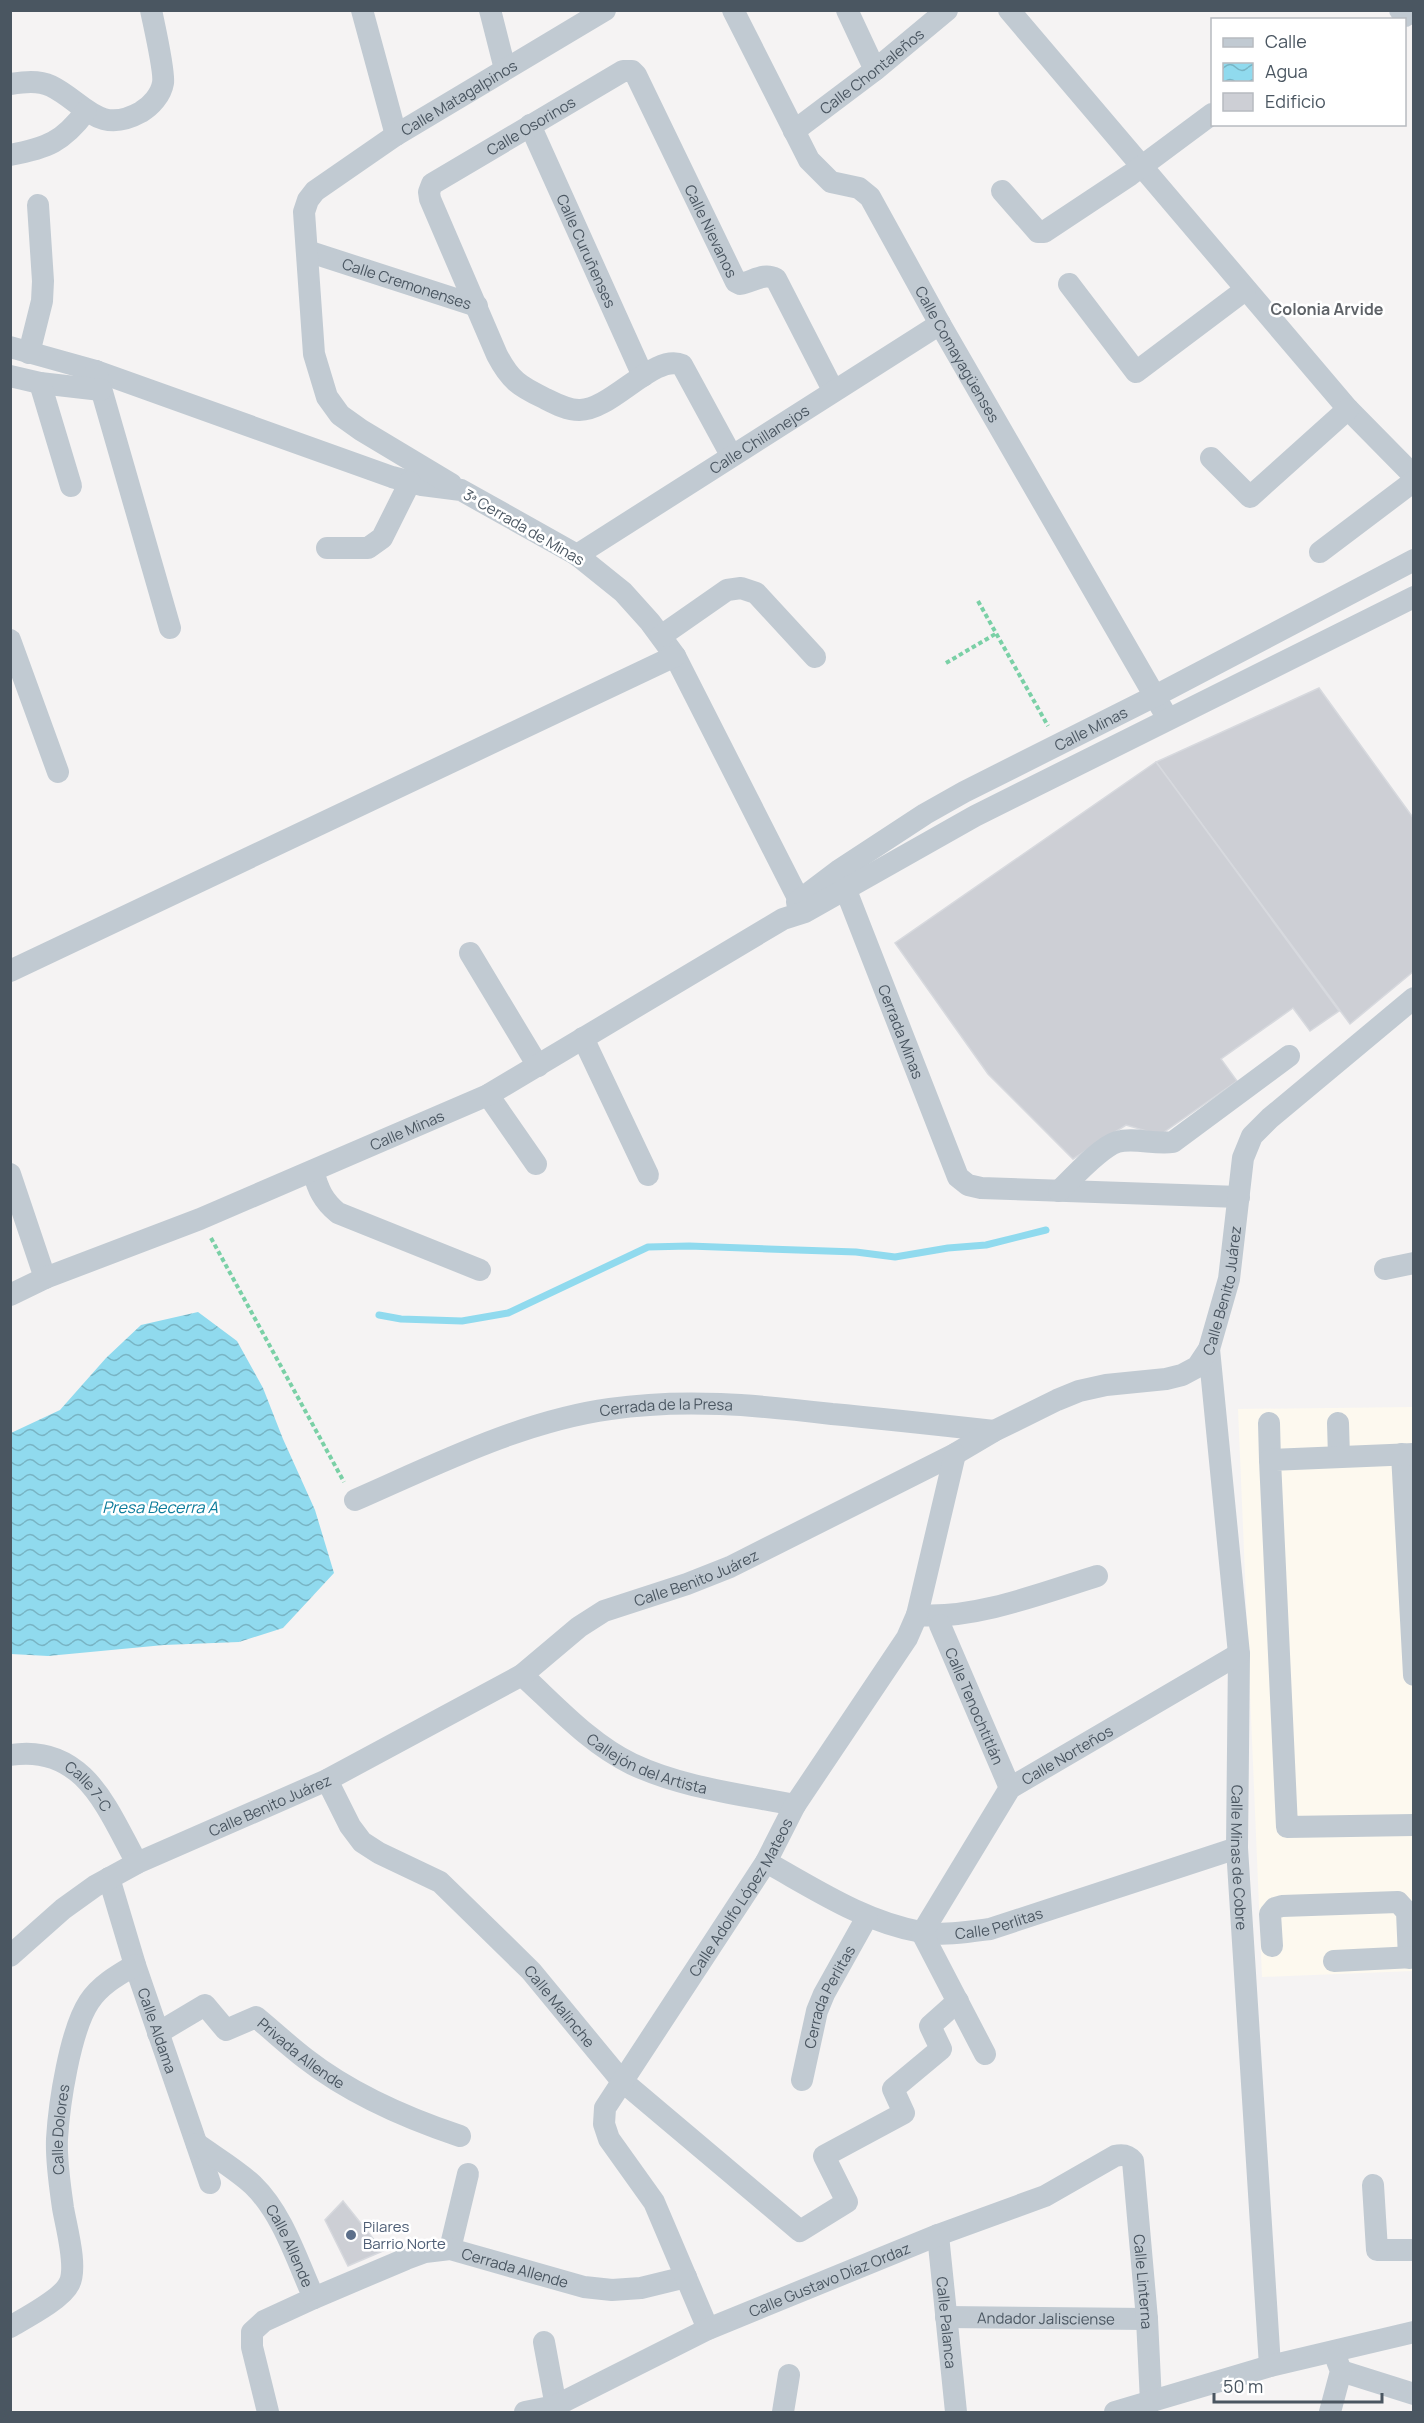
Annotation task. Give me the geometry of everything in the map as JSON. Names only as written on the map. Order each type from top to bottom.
[{"type":"street","points":[[10,84],[29,81],[50,86],[86,111],[104,119],[118,120],[139,113],[156,98],[163,82],[151,10]]},
{"type":"street","points":[[362,10],[396,135]]},
{"type":"street","points":[[490,10],[506,69]]},
{"type":"street","name":"Calle Matagalpinos","points":[[307,251],[304,212],[308,200],[315,191],[396,135],[605,10]]},
{"type":"street","name":"Calle Comayagüenses","points":[[733,10],[809,160],[831,182],[859,188],[870,197],[940,324],[1168,719]]},
{"type":"street","points":[[848,10],[875,70]]},
{"type":"street","name":"Calle Chontaleños","points":[[794,131],[875,70],[947,10]]},
{"type":"street","points":[[1009,10],[1140,167],[1348,409],[1413,476]]},
{"type":"street","name":"Calle Osorinos","points":[[438,179],[622,71]]},
{"type":"street","name":"Calle Nievanos","points":[[622,71],[632,71],[636,75],[736,282],[746,283],[763,276],[776,279],[833,390]]},
{"type":"street","points":[[10,155],[56,142],[73,129],[86,111]]},
{"type":"street","points":[[1002,191],[1038,232],[1044,232],[1140,167],[1211,115]]},
{"type":"street","name":"Calle Curuñenses","points":[[530,125],[643,376]]},
{"type":"street","name":"Calle Cremonenses","points":[[438,179],[432,184],[429,192],[430,199],[477,306]]},
{"type":"street","points":[[20,350],[42,301],[43,281],[38,205]]},
{"type":"street","points":[[307,251],[314,354],[327,397],[340,415],[361,430],[461,490]]},
{"type":"street","name":"Calle Cremonenses","points":[[307,251],[477,306]]},
{"type":"street","points":[[1070,284],[1136,372],[1245,290]]},
{"type":"street","points":[[477,306],[506,372],[519,385],[577,411],[594,408],[668,362],[675,361],[682,365],[731,455]]},
{"type":"street","name":"Calle Chillanejos","points":[[577,555],[940,324]]},
{"type":"street","name":"3ª Cerrada de Minas","points":[[20,350],[98,381],[392,477],[461,490],[577,555],[623,592],[675,656],[799,900]]},
{"type":"street","points":[[10,376],[40,383],[98,381],[171,628]]},
{"type":"street","points":[[40,383],[71,486]]},
{"type":"street","points":[[1211,458],[1250,497],[1348,409]]},
{"type":"street","points":[[1320,552],[1413,481]]},
{"type":"street","points":[[327,548],[368,548],[382,538],[410,482]]},
{"type":"street","name":"Calle Minas","points":[[10,1295],[45,1278],[200,1219],[488,1095],[783,919],[805,912],[842,879],[935,808],[1155,696],[1413,560]]},
{"type":"street","points":[[661,636],[727,590],[741,588],[756,593],[815,657]]},
{"type":"street","name":"Calle Minas","points":[[783,919],[799,900],[975,816],[1413,597]]},
{"type":"street","points":[[10,640],[58,772]]},
{"type":"street","points":[[10,971],[675,656]]},
{"type":"street","name":"Cerrada Minas","points":[[842,879],[958,1177],[968,1185],[981,1188],[1059,1191]]},
{"type":"street","points":[[470,952],[538,1066]]},
{"type":"street","name":"Calle Benito Juárez","points":[[10,1956],[63,1909],[94,1886],[137,1863],[327,1780],[522,1675],[579,1627],[604,1611],[687,1584],[730,1567],[956,1454],[994,1431],[1079,1391],[1106,1385],[1182,1376],[1197,1367],[1209,1349],[1228,1279],[1243,1158],[1252,1136],[1270,1118],[1413,998]]},
{"type":"street","points":[[583,1038],[648,1175]]},
{"type":"street","points":[[1059,1191],[1106,1148],[1117,1142],[1161,1144],[1173,1142],[1289,1056]]},
{"type":"street","points":[[488,1095],[536,1164]]},
{"type":"street","points":[[313,1171],[319,1192],[326,1203],[338,1213],[480,1270]]},
{"type":"street","points":[[10,1174],[45,1278]]},
{"type":"street","points":[[1059,1191],[1239,1197]]},
{"type":"street","points":[[1385,1269],[1413,1263]]},
{"type":"street","name":"Calle Minas de Cobre","points":[[1209,1349],[1239,1654],[1237,1848],[1270,2366]]},
{"type":"street","name":"Cerrada de la Presa","points":[[354,1500],[473,1449],[548,1423],[608,1409],[679,1402],[756,1405],[994,1431]]},
{"type":"street","points":[[1269,1424],[1287,1827],[1413,1825]]},
{"type":"street","points":[[1338,1424],[1339,1457]]},
{"type":"street","name":"Calle Adolfo López Mateos","points":[[708,2329],[654,2202],[609,2139],[604,2124],[604,2108],[766,1862],[795,1805],[907,1638],[917,1615],[956,1454]]},
{"type":"street","points":[[1270,1460],[1408,1454],[1413,1675]]},
{"type":"street","points":[[917,1615],[940,1617],[1004,1604],[1097,1576]]},
{"type":"street","name":"Calle Tenochtitlán","points":[[940,1625],[1010,1788]]},
{"type":"street","name":"Calle Norteños","points":[[922,1933],[1010,1788],[1239,1654]]},
{"type":"street","name":"Callejón del Artista","points":[[522,1675],[591,1738],[630,1763],[678,1782],[795,1805]]},
{"type":"street","name":"Calle 7-C","points":[[10,1755],[45,1756],[65,1762],[83,1774],[99,1794],[137,1863]]},
{"type":"street","name":"Calle Malinche","points":[[327,1780],[350,1826],[362,1842],[440,1882],[531,1971],[621,2080],[800,2231],[846,2202],[824,2156],[904,2113],[893,2090],[941,2049],[930,2026],[958,2001]]},
{"type":"street","name":"Calle Perlitas","points":[[766,1862],[867,1917],[922,1933],[961,1933],[990,1929],[1237,1848]]},
{"type":"street","name":"Calle Aldama","points":[[109,1878],[135,1965],[210,2183]]},
{"type":"street","points":[[1272,1946],[1270,1914],[1275,1908],[1282,1906],[1398,1902],[1407,1912],[1411,1957],[1334,1961]]},
{"type":"street","name":"Cerrada Perlitas","points":[[802,2080],[817,2011],[824,1994],[867,1917]]},
{"type":"street","points":[[922,1933],[985,2054]]},
{"type":"street","name":"Calle Dolores","points":[[10,2327],[57,2297],[69,2285],[73,2271],[60,2187],[57,2140],[63,2090],[76,2032],[89,2002],[108,1981],[135,1965]]},
{"type":"street","name":"Privada Allende","points":[[158,2033],[204,2005],[226,2030],[256,2017],[307,2060],[358,2092],[417,2121],[460,2136]]},
{"type":"street","name":"Calle Allende","points":[[197,2144],[252,2185],[263,2197],[274,2212],[314,2298],[264,2321],[252,2332],[252,2347],[268,2412]]},
{"type":"street","name":"Calle Gustavo Díaz Ordaz","points":[[525,2412],[556,2409],[708,2329],[938,2235],[1045,2196],[1115,2156],[1129,2156],[1133,2161]]},
{"type":"street","name":"Calle Linterna","points":[[1133,2161],[1147,2319],[1151,2402]]},
{"type":"street","points":[[450,2248],[468,2174]]},
{"type":"street","points":[[1373,2185],[1377,2250],[1413,2250]]},
{"type":"street","name":"Calle Palanca","points":[[938,2235],[956,2412]]},
{"type":"street","name":"Cerrada Allende","points":[[314,2298],[406,2259],[450,2248],[584,2287],[612,2290],[641,2288],[686,2277]]},
{"type":"street","name":"Andador Jalisciense","points":[[946,2317],[1147,2319]]},
{"type":"street","points":[[1115,2412],[1270,2366],[1337,2361],[1413,2332]]},
{"type":"street","points":[[544,2342],[556,2409]]},
{"type":"street","points":[[1337,2361],[1413,2394]]},
{"type":"street","points":[[1330,2412],[1337,2361]]},
{"type":"street","points":[[783,2412],[789,2375]]},
{"type":"path","points":[[978,601],[1058,745]]},
{"type":"path","points":[[946,663],[997,633]]},
{"type":"path","points":[[200,1219],[354,1500]]},
{"type":"shaded area","points":[[1413,1407],[1413,1971],[1262,1977],[1238,1409]]},
{"type":"water","name":"Presa Becerra A","points":[[198,1312],[237,1341],[263,1388],[315,1510],[334,1573],[283,1628],[239,1642],[164,1645],[48,1656],[11,1654],[11,1433],[60,1410],[106,1358],[141,1325]]},
{"type":"building","points":[[1319,688],[1414,819],[1414,971],[1350,1024],[1156,762]]},
{"type":"building","points":[[1156,762],[1339,1011],[1310,1031],[1293,1008],[1221,1059],[1237,1081],[1160,1135],[1126,1125],[1073,1159],[988,1074],[895,943]]},
{"type":"building","name":"Pilares Barrio Norte","points":[[343,2201],[383,2251],[348,2266],[325,2220]]},
{"type":"waterway","points":[[379,1315],[401,1319],[462,1321],[508,1313],[648,1247],[689,1246],[856,1252],[895,1257],[948,1248],[986,1245],[1046,1230]]},
{"type":"place","name":"Pilares Barrio Norte","points":[[351,2235]]},
{"type":"district","name":"Colonia Arvide","points":[[1327,309]]}]
